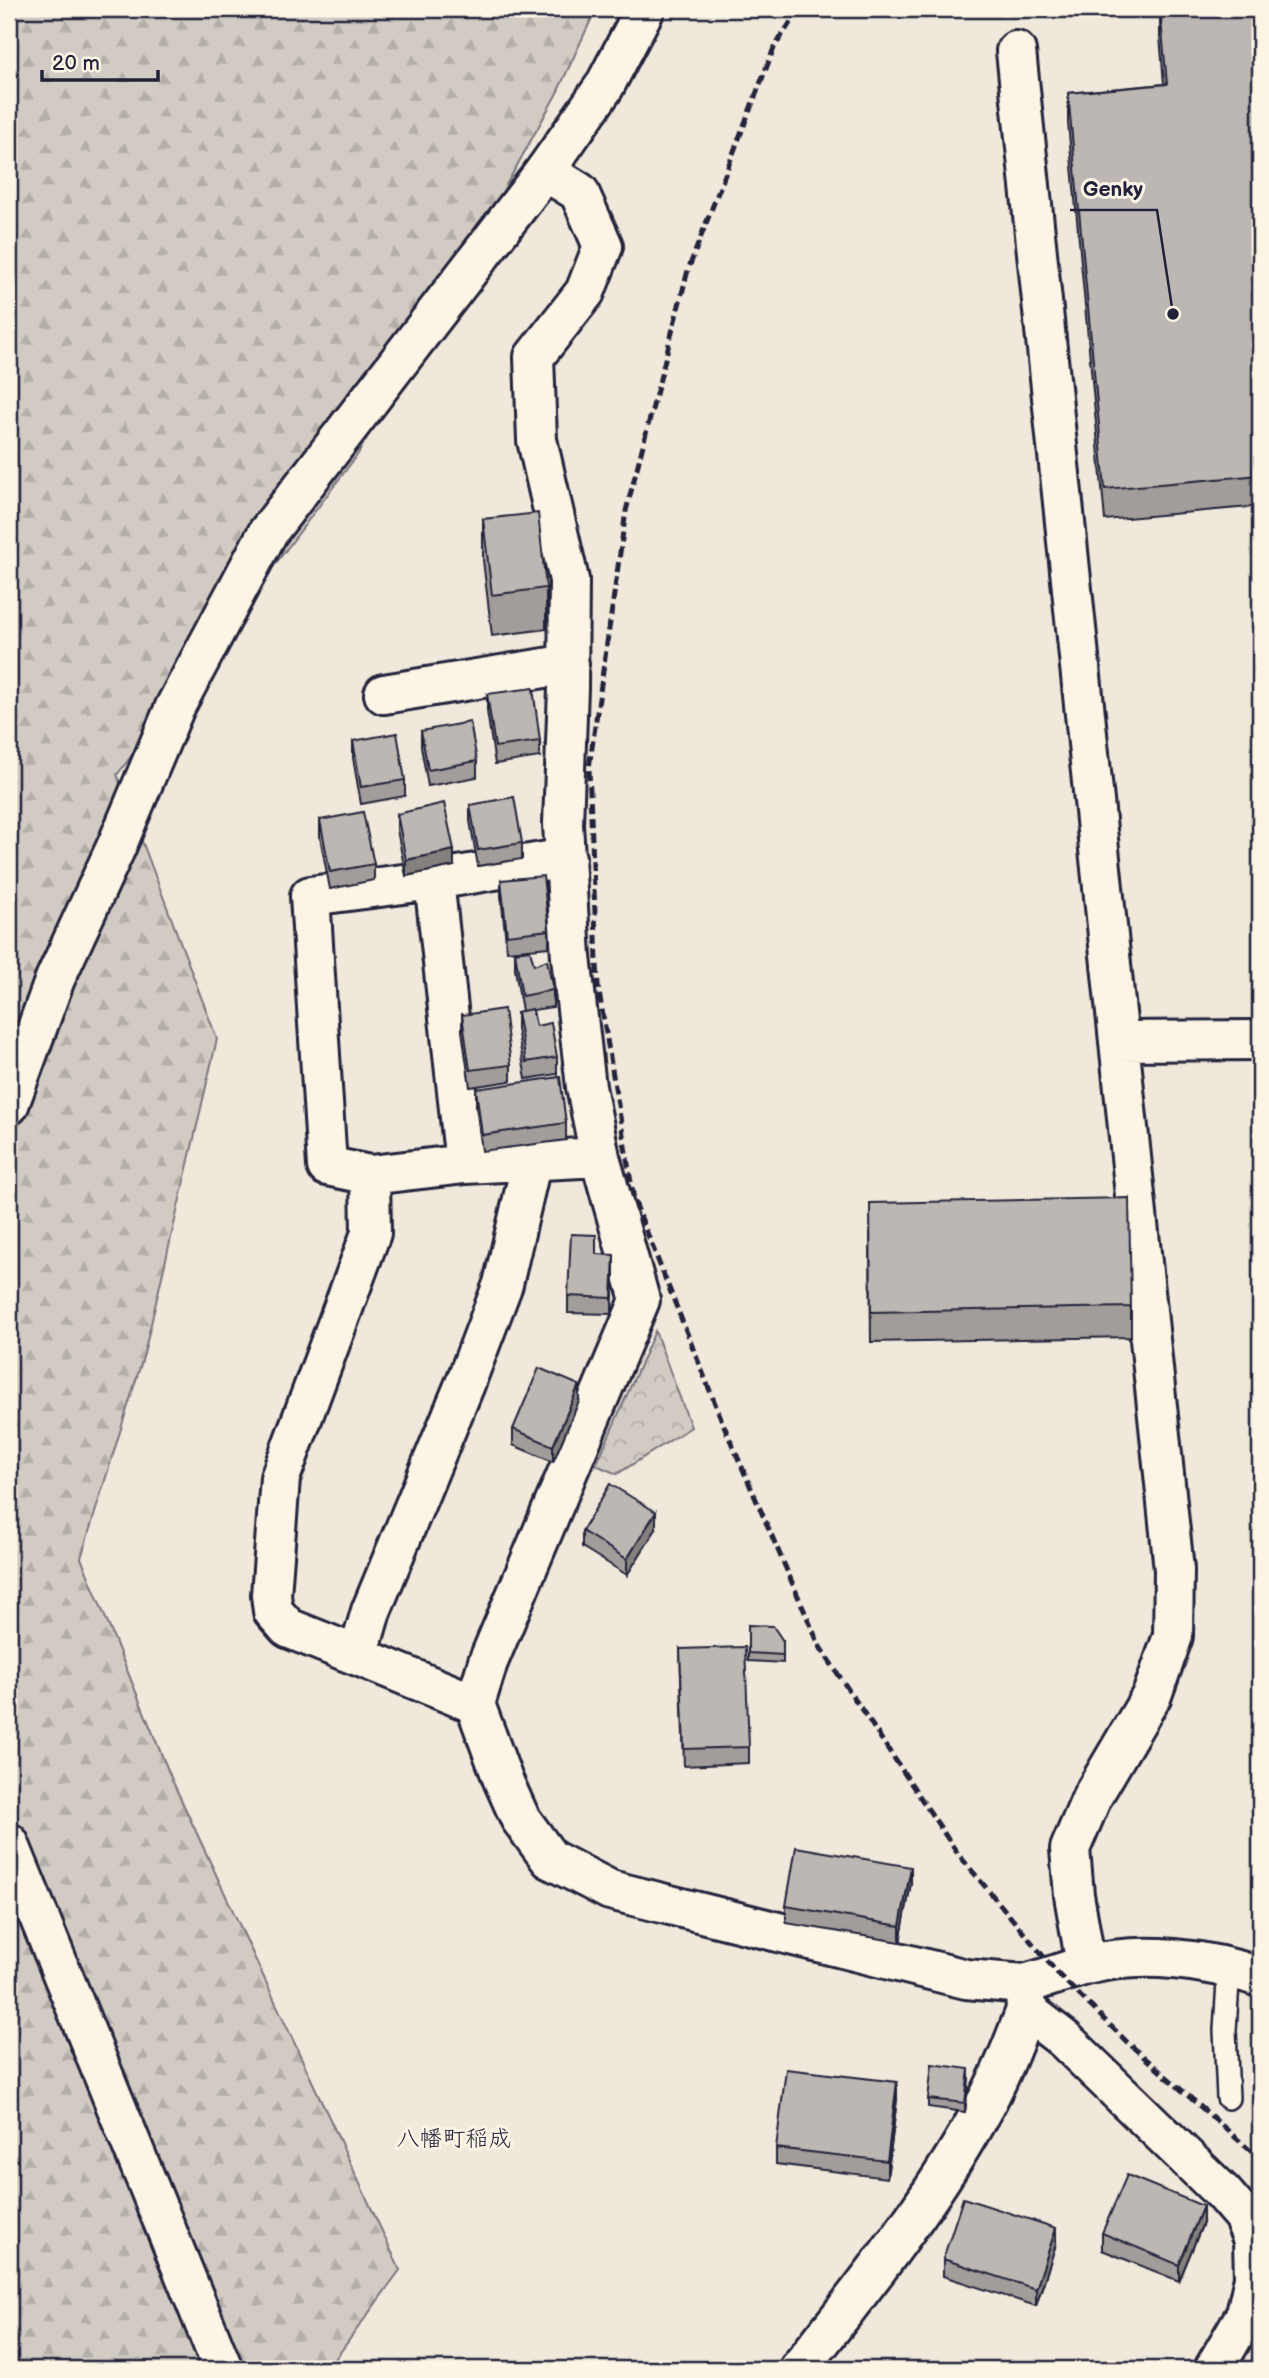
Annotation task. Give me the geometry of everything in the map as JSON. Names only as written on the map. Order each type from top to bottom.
[{"type":"street","points":[[9,1105],[55,979],[117,845],[175,707],[268,532],[545,171],[604,87],[645,9]]},
{"type":"street","points":[[1016,51],[1174,1570],[1173,1636],[1152,1695],[1092,1797],[1070,1849],[1074,1895],[1086,1965]]},
{"type":"street","points":[[545,171],[579,192],[604,246],[585,292],[534,358],[537,440],[569,580],[563,824],[571,957],[586,1087],[600,1157],[640,1300],[488,1662],[475,1704],[520,1818],[550,1859],[610,1890],[966,1979],[1025,1997],[1243,2216],[1254,2240],[1254,2278],[1246,2314],[1214,2369]]},
{"type":"street","points":[[384,694],[569,664]]},
{"type":"street","points":[[566,858],[434,880],[310,896],[327,1166],[370,1175],[465,1164],[600,1157]]},
{"type":"street","points":[[434,880],[465,1164]]},
{"type":"street","points":[[1119,1041],[1260,1040]]},
{"type":"street","points":[[358,1656],[371,1611],[466,1384],[503,1284],[532,1160]]},
{"type":"street","points":[[370,1175],[370,1234],[280,1478],[271,1595],[273,1612],[288,1628],[475,1704]]},
{"type":"street","points":[[9,1843],[223,2369]]},
{"type":"street","points":[[799,2369],[893,2249],[944,2174],[985,2105],[1006,2062],[1025,1997],[1086,1965],[1146,1957],[1244,1972]]},
{"type":"lane","points":[[1228,2098],[1225,2030],[1244,1972]]},
{"type":"green space","points":[[9,9],[596,9],[557,93],[358,454],[117,775],[217,1039],[144,1354],[81,1558],[172,1780],[400,2270],[328,2369],[9,2369]]},
{"type":"green space","points":[[655,1331],[691,1427],[617,1474],[596,1465]]},
{"type":"building","points":[[1160,9],[1260,9],[1260,475],[1105,489],[1068,93],[1167,84]]},
{"type":"building","points":[[538,513],[546,588],[492,595],[483,519]]},
{"type":"building","points":[[533,688],[540,741],[495,747],[487,694]]},
{"type":"building","points":[[470,722],[477,761],[428,770],[421,731]]},
{"type":"building","points":[[397,733],[405,780],[361,787],[353,741]]},
{"type":"building","points":[[514,797],[522,843],[478,850],[470,805]]},
{"type":"building","points":[[444,803],[454,850],[406,860],[397,814]]},
{"type":"building","points":[[363,812],[374,864],[330,872],[320,820]]},
{"type":"building","points":[[543,876],[549,930],[507,935],[501,880]]},
{"type":"building","points":[[530,950],[534,965],[547,960],[553,990],[522,996],[515,952]]},
{"type":"building","points":[[504,1009],[511,1065],[470,1070],[462,1015]]},
{"type":"building","points":[[532,1009],[536,1026],[551,1023],[557,1057],[526,1062],[517,1012]]},
{"type":"building","points":[[560,1077],[566,1123],[482,1135],[476,1089]]},
{"type":"building","points":[[1129,1198],[1131,1307],[871,1312],[870,1203]]},
{"type":"building","points":[[571,1234],[596,1235],[596,1254],[614,1255],[612,1298],[568,1296]]},
{"type":"building","points":[[539,1368],[579,1385],[553,1446],[513,1429]]},
{"type":"building","points":[[610,1484],[656,1512],[627,1559],[582,1531]]},
{"type":"building","points":[[748,1625],[773,1626],[783,1641],[783,1655],[748,1653]]},
{"type":"building","points":[[745,1647],[749,1747],[684,1749],[680,1649]]},
{"type":"building","points":[[796,1847],[911,1867],[900,1926],[786,1906]]},
{"type":"building","points":[[932,2064],[969,2069],[965,2103],[928,2099]]},
{"type":"building","points":[[786,2069],[897,2082],[887,2161],[776,2148]]},
{"type":"building","points":[[1127,2175],[1203,2206],[1179,2265],[1102,2233]]},
{"type":"building","points":[[963,2198],[1056,2228],[1036,2289],[943,2259]]},
{"type":"railway","points":[[799,9],[774,48],[688,270],[626,511],[589,768],[598,986],[634,1200],[722,1421],[820,1647],[958,1854],[1059,1975],[1127,2042],[1260,2159]]},
{"type":"place","name":"Genky","points":[[1173,314]]},
{"type":"district","name":"八幡町稲成","points":[[454,2139]]}]
